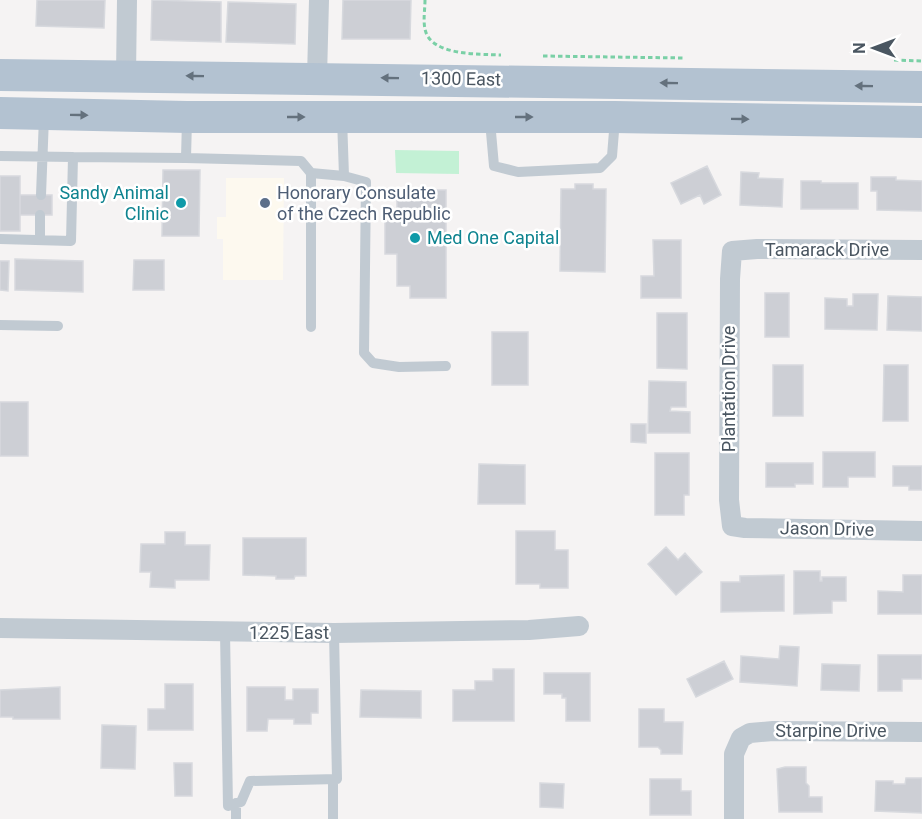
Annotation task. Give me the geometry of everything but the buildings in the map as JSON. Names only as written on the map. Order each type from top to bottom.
[{"type":"main road","name":"1300 East","points":[[0,75],[317,77],[922,87]]},
{"type":"main road","name":"1300 East","points":[[0,113],[187,117],[615,117],[922,122]]},
{"type":"street","points":[[126,75],[127,0]]},
{"type":"street","points":[[317,77],[319,0]]},
{"type":"street","name":"Tamarack Drive","points":[[732,251],[757,249],[922,250]]},
{"type":"street","name":"Plantation Drive","points":[[732,251],[729,500],[732,526]]},
{"type":"street","name":"Jason Drive","points":[[732,526],[758,529],[922,531]]},
{"type":"street","name":"1225 East","points":[[0,628],[334,633],[529,630],[579,626]]},
{"type":"street","name":"Starpine Drive","points":[[734,819],[734,754],[741,738],[750,733],[773,731],[922,732]]},
{"type":"lane","points":[[41,195],[44,114]]},
{"type":"lane","points":[[186,158],[187,117]]},
{"type":"lane","points":[[342,117],[344,176]]},
{"type":"lane","points":[[489,117],[494,166],[518,172],[600,168],[612,156],[615,117]]},
{"type":"lane","points":[[0,156],[301,161],[311,173],[311,327]]},
{"type":"lane","points":[[0,239],[70,241],[73,157]]},
{"type":"lane","points":[[311,173],[344,176],[366,182],[364,353],[374,363],[399,367],[446,366]]},
{"type":"lane","points":[[40,215],[40,240]]},
{"type":"lane","points":[[0,325],[58,326]]},
{"type":"lane","points":[[225,632],[228,806],[241,802],[249,781],[337,779],[334,633]]},
{"type":"lane","points":[[333,779],[333,819]]},
{"type":"lane","points":[[236,803],[236,819]]},
{"type":"path","points":[[425,0],[425,28],[429,39],[439,47],[458,52],[506,56]]},
{"type":"path","points":[[538,56],[686,58]]},
{"type":"path","points":[[888,60],[922,61]]},
{"type":"shaded area","points":[[226,178],[284,178],[283,280],[223,280],[223,239],[217,239],[217,217],[226,217]]},
{"type":"green space","points":[[395,150],[459,151],[459,174],[396,173]]},
{"type":"place","name":"Sandy Animal Clinic","points":[[181,203]]},
{"type":"place","name":"Honorary Consulate of the Czech Republic","points":[[265,203]]},
{"type":"place","name":"Med One Capital","points":[[415,238]]}]
